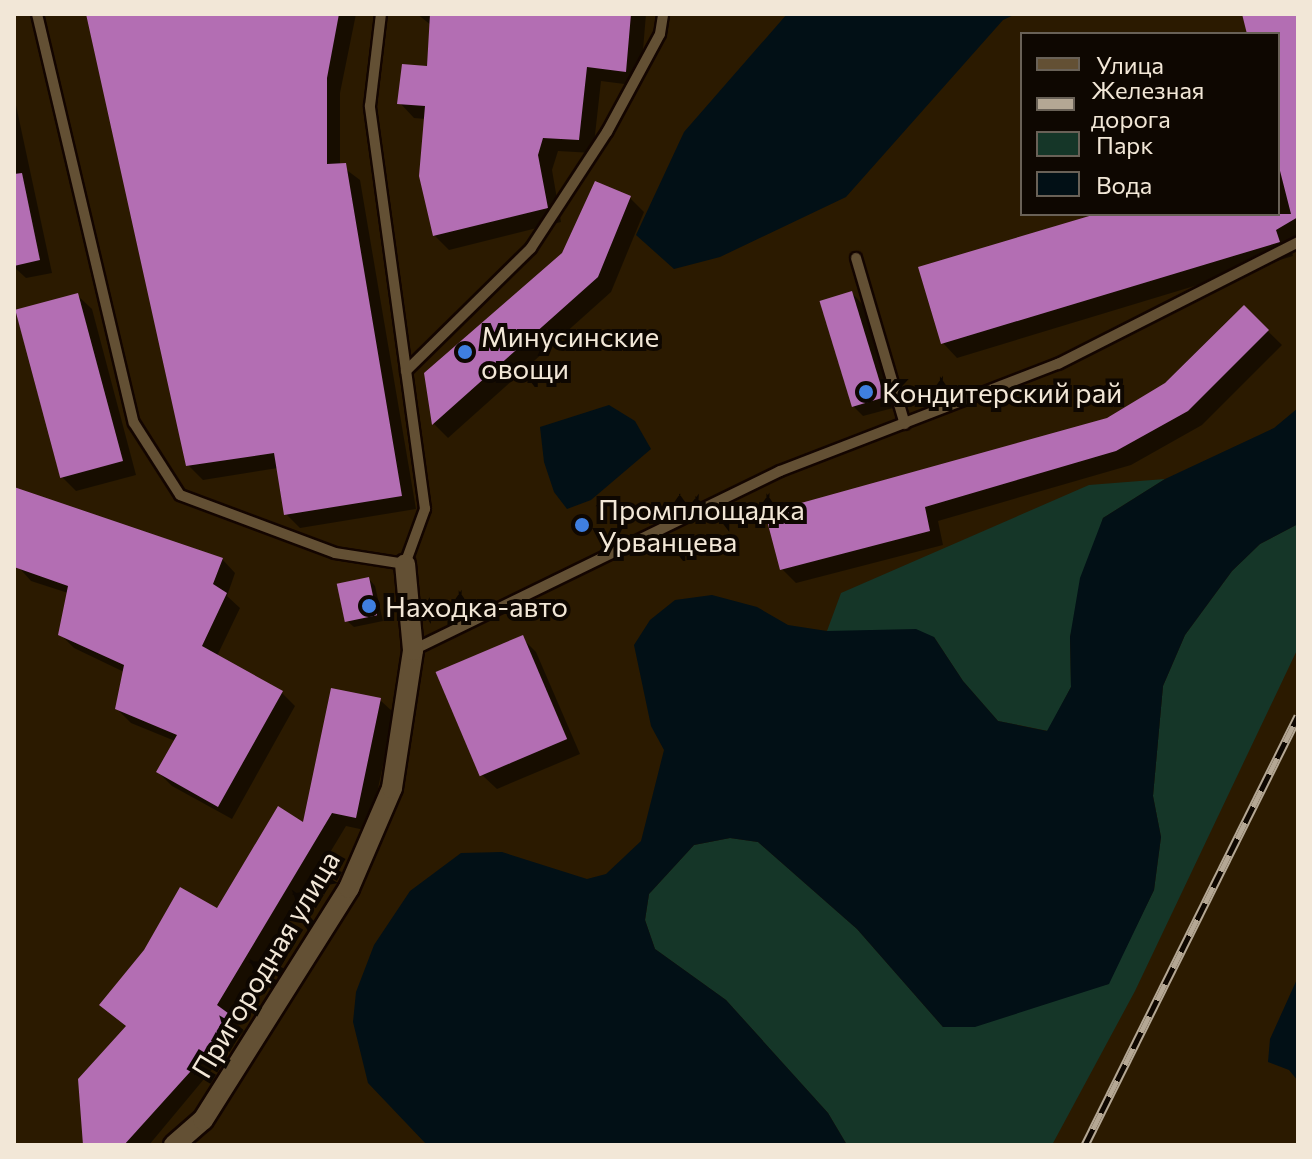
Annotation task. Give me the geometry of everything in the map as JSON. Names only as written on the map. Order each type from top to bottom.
[{"type":"street","name":"Пригородная улица","points":[[174,1145],[203,1120],[349,888],[392,788],[413,650],[405,564]]},
{"type":"lane","points":[[37,14],[134,423],[180,495],[335,553],[405,564],[425,509],[370,106],[381,14]]},
{"type":"lane","points":[[406,371],[531,248],[607,132],[660,34],[663,14]]},
{"type":"lane","points":[[413,650],[780,471],[1058,364],[1298,242]]},
{"type":"lane","points":[[856,258],[905,424]]},
{"type":"green space","points":[[1165,479],[1103,518],[1070,637],[1071,687],[1048,731],[998,721],[963,681],[934,637],[827,631],[841,593],[1089,485]]},
{"type":"green space","points":[[1298,524],[1298,648],[1135,991],[1052,1145],[847,1145],[828,1113],[726,1000],[655,949],[645,920],[649,894],[694,845],[730,838],[758,842],[857,929],[943,1027],[1108,984],[1154,890],[1161,837],[1153,796],[1163,686],[1185,635],[1232,571],[1260,544]]},
{"type":"water","points":[[787,14],[1016,14],[1003,20],[846,197],[720,257],[674,269],[636,235],[684,132]]},
{"type":"water","points":[[609,405],[635,421],[651,449],[591,500],[567,509],[554,492],[544,462],[540,427]]},
{"type":"water","points":[[1298,408],[1298,524],[1260,544],[1232,571],[1185,635],[1163,686],[1153,796],[1161,837],[1154,890],[1109,984],[975,1027],[943,1027],[857,929],[758,842],[730,838],[694,845],[649,894],[645,920],[655,949],[726,1000],[828,1113],[847,1145],[427,1145],[368,1083],[353,1022],[356,992],[374,945],[410,891],[461,853],[502,852],[587,879],[606,874],[641,841],[664,750],[651,726],[634,645],[650,620],[675,600],[712,595],[757,607],[788,625],[827,631],[916,629],[934,637],[963,681],[998,721],[1047,731],[1071,687],[1070,637],[1080,578],[1103,518],[1165,479],[1274,428]]},
{"type":"water","points":[[1298,977],[1298,1081],[1289,1070],[1268,1062],[1270,1039]]},
{"type":"building","points":[[86,14],[339,14],[327,78],[327,164],[346,163],[402,496],[284,515],[274,453],[186,466]]},
{"type":"building","points":[[430,14],[631,14],[626,72],[587,67],[579,140],[543,138],[538,155],[548,208],[433,236],[419,176],[425,106],[397,104],[402,64],[427,66]]},
{"type":"building","points":[[1242,14],[1298,14],[1298,217],[1276,230],[1280,242],[941,344],[918,267],[1089,216],[1291,214],[1280,171],[1280,32],[1246,32]]},
{"type":"building","points":[[22,173],[40,260],[14,266],[14,174]]},
{"type":"building","points":[[595,181],[631,196],[598,277],[432,425],[424,373],[562,253]]},
{"type":"building","points":[[852,291],[884,397],[852,407],[819,301]]},
{"type":"building","points":[[78,293],[123,461],[60,478],[15,310]]},
{"type":"building","points":[[1244,305],[1269,330],[1188,411],[1116,451],[925,507],[930,531],[780,570],[765,513],[1107,418],[1165,383]]},
{"type":"building","points":[[14,487],[223,558],[213,584],[227,593],[202,646],[283,691],[218,807],[156,772],[177,735],[115,709],[124,665],[58,635],[68,586],[14,567]]},
{"type":"building","points":[[369,577],[377,615],[345,622],[337,584]]},
{"type":"building","points":[[523,635],[567,739],[480,776],[436,672]]},
{"type":"building","points":[[331,688],[381,698],[356,818],[332,813],[217,1005],[232,1016],[190,1072],[124,1145],[83,1145],[78,1079],[126,1026],[99,1005],[144,950],[180,887],[217,908],[278,806],[303,822]]},
{"type":"railway","points":[[1085,1145],[1298,716]]},
{"type":"place","name":"Минусинские овощи","points":[[465,352]]},
{"type":"place","name":"Кондитерский рай","points":[[866,392]]},
{"type":"place","name":"Промплощадка Урванцева","points":[[582,525]]},
{"type":"place","name":"Находка-авто","points":[[369,606]]}]
